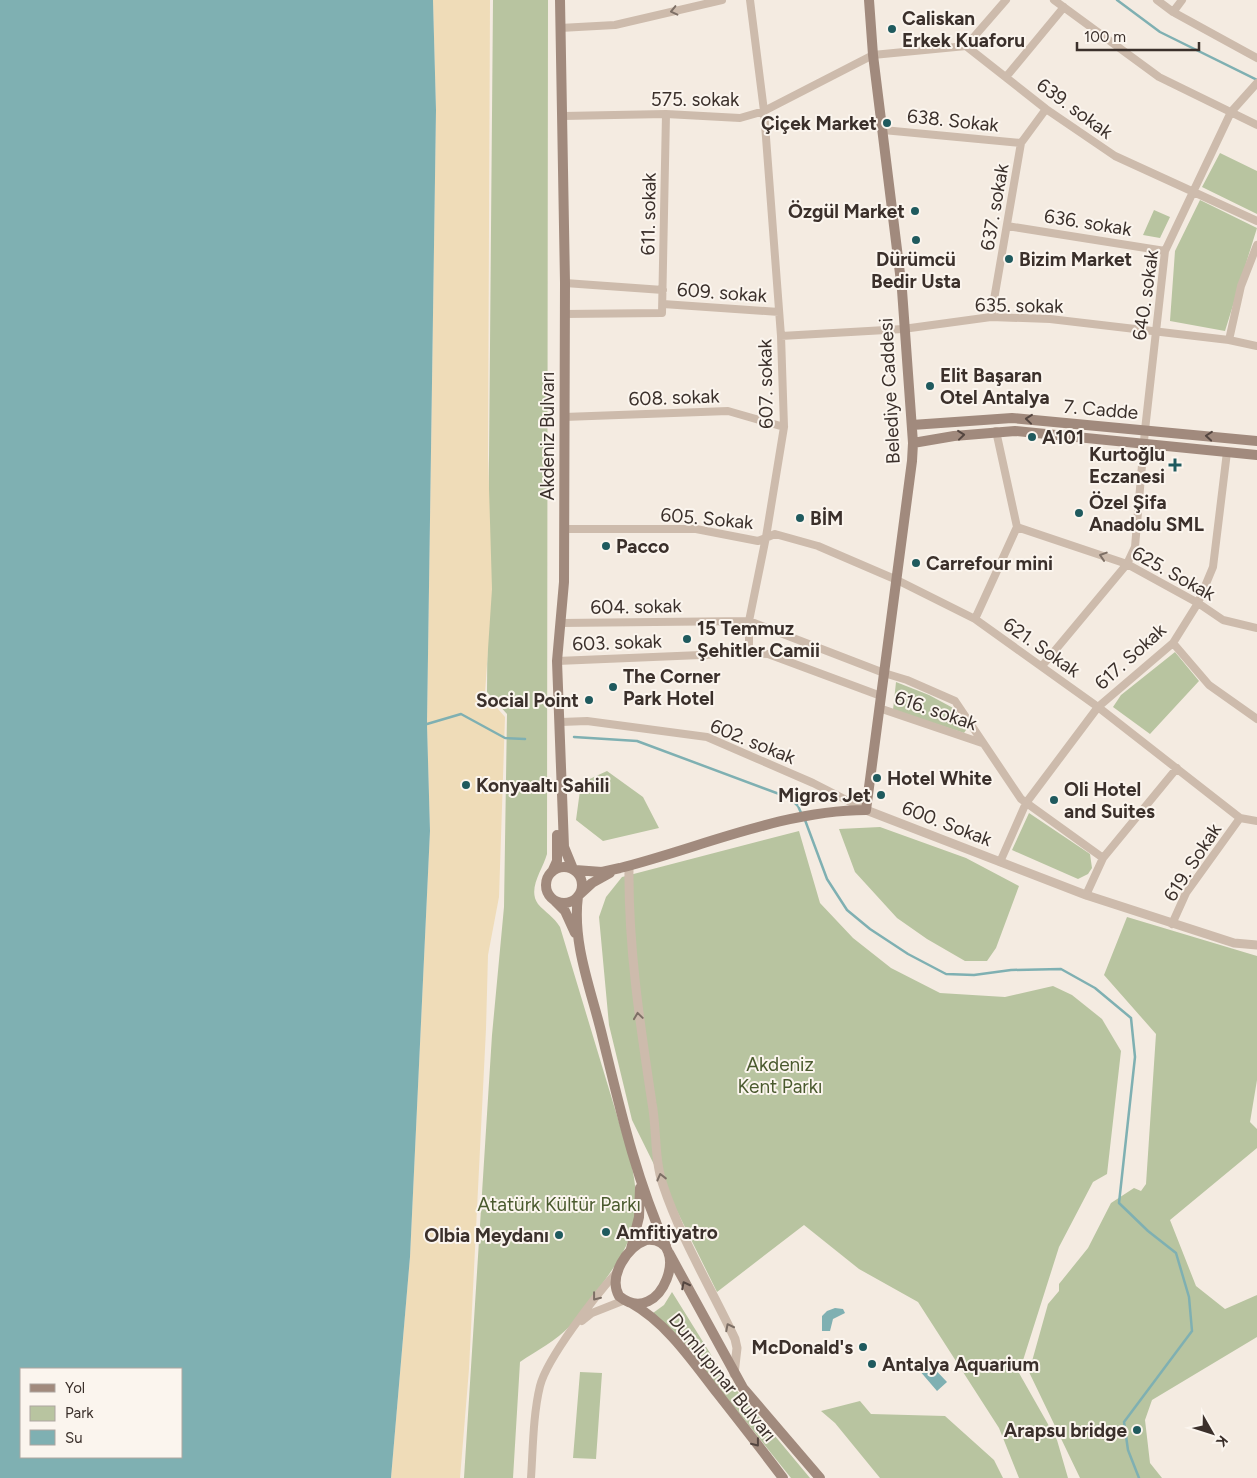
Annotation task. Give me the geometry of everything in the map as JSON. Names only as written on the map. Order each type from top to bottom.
[{"type":"main road","name":"Akdeniz Bulvarı","points":[[560,0],[565,283],[564,596],[557,661],[564,847],[574,870]]},
{"type":"main road","name":"Belediye Caddesi","points":[[866,810],[912,461],[912,425],[902,290],[873,56],[869,0]]},
{"type":"main road","name":"7. Cadde","points":[[912,425],[1012,418],[1257,441]]},
{"type":"main road","name":"7. Cadde","points":[[912,442],[996,431],[1257,455]]},
{"type":"main road","points":[[560,718],[558,853],[557,861],[546,885],[549,894],[565,911],[577,938],[641,1182],[639,1217],[631,1249],[618,1271],[616,1288],[628,1301],[647,1302],[661,1290],[669,1273],[671,1258],[668,1250],[651,1240],[638,1243],[631,1249]]},
{"type":"main road","name":"600. Sokak","points":[[625,867],[789,819],[827,812],[866,810]]},
{"type":"main road","points":[[552,872],[560,868],[602,872],[625,867]]},
{"type":"main road","points":[[555,900],[570,902],[604,876],[625,867]]},
{"type":"main road","points":[[574,870],[582,881],[579,895],[577,938]]},
{"type":"main road","name":"Dumlupınar Bulvarı","points":[[641,1182],[668,1250],[734,1374],[743,1388],[820,1478]]},
{"type":"main road","name":"Dumlupınar Bulvarı","points":[[628,1301],[642,1309],[693,1362],[783,1478]]},
{"type":"street","points":[[560,28],[615,25],[722,0]]},
{"type":"street","name":"607. sokak","points":[[749,653],[749,621],[766,537],[784,427],[781,336],[764,111],[750,0]]},
{"type":"street","points":[[873,56],[966,46],[1006,0]]},
{"type":"street","points":[[1054,0],[1159,77],[1257,125]]},
{"type":"street","points":[[1157,0],[1173,12],[1257,58]]},
{"type":"street","points":[[1173,12],[1182,0]]},
{"type":"street","points":[[1006,77],[1064,7]]},
{"type":"street","name":"639. sokak","points":[[966,46],[1046,109],[1115,156],[1257,221]]},
{"type":"street","name":"575. sokak","points":[[563,116],[666,114],[740,118],[764,111],[873,56]]},
{"type":"street","name":"640. sokak","points":[[1127,564],[1134,547],[1165,251],[1231,112],[1257,84]]},
{"type":"street","name":"637. sokak","points":[[991,318],[1021,143],[1046,109]]},
{"type":"street","name":"611. sokak","points":[[564,314],[662,314],[666,114]]},
{"type":"street","name":"638. Sokak","points":[[882,130],[1021,143]]},
{"type":"street","name":"636. sokak","points":[[1007,226],[1165,251]]},
{"type":"street","points":[[1229,340],[1241,286],[1257,245]]},
{"type":"street","points":[[565,283],[663,290]]},
{"type":"street","name":"609. sokak","points":[[662,304],[779,312]]},
{"type":"street","name":"635. sokak","points":[[781,336],[904,330],[991,318],[1050,319],[1229,340],[1257,346]]},
{"type":"street","name":"608. sokak","points":[[564,417],[728,411],[784,427]]},
{"type":"street","points":[[975,619],[1017,527],[996,431]]},
{"type":"street","name":"617. Sokak","points":[[1000,862],[1026,803],[1098,707],[1173,643],[1198,603],[1213,567],[1227,452]]},
{"type":"street","name":"625. Sokak","points":[[1017,527],[1127,564],[1198,603],[1223,620],[1257,628]]},
{"type":"street","name":"605. Sokak","points":[[564,529],[696,530],[758,541],[775,534],[818,546],[897,580]]},
{"type":"street","points":[[1042,666],[1127,564]]},
{"type":"street","name":"621. Sokak","points":[[897,580],[975,619],[1098,707],[1240,818],[1257,821]]},
{"type":"street","name":"604. sokak","points":[[560,623],[749,621],[884,673]]},
{"type":"street","points":[[1173,643],[1209,684],[1257,719]]},
{"type":"street","name":"603. sokak","points":[[557,661],[749,653],[768,654],[881,696]]},
{"type":"street","name":"616. sokak","points":[[884,673],[907,680],[955,701],[1020,799],[1103,858]]},
{"type":"street","name":"616. sokak","points":[[879,708],[982,743]]},
{"type":"street","name":"602. sokak","points":[[560,718],[707,737],[813,784],[866,810]]},
{"type":"street","points":[[1086,895],[1103,858],[1177,768]]},
{"type":"street","name":"600. Sokak","points":[[866,810],[1086,895],[1234,943],[1257,945]]},
{"type":"street","name":"619. Sokak","points":[[1172,924],[1186,893],[1240,818]]},
{"type":"street","points":[[625,867],[635,997],[652,1102],[660,1172],[686,1239],[735,1339],[737,1348],[734,1374]]},
{"type":"street","points":[[531,1478],[540,1387],[545,1372],[598,1293],[618,1271]]},
{"type":"street","points":[[576,1326],[592,1313],[628,1301]]},
{"type":"green space","name":"Atatürk Kültür Parkı","points":[[493,0],[548,0],[547,854],[534,892],[538,904],[560,927],[631,1162],[636,1201],[632,1232],[618,1261],[608,1276],[565,1331],[520,1362],[513,1478],[464,1478],[492,1035],[504,907],[507,714],[487,692]]},
{"type":"green space","points":[[1220,153],[1257,171],[1257,214],[1202,187]]},
{"type":"green space","points":[[1200,200],[1257,228],[1225,331],[1170,321],[1175,251]]},
{"type":"green space","points":[[1154,210],[1170,217],[1160,238],[1143,235]]},
{"type":"green space","points":[[1175,652],[1199,681],[1150,734],[1113,707],[1121,695]]},
{"type":"green space","points":[[896,682],[929,695],[955,709],[966,730],[964,733],[893,710]]},
{"type":"green space","points":[[607,771],[643,797],[659,828],[603,841],[576,820],[581,783]]},
{"type":"green space","points":[[1029,813],[1090,854],[1092,868],[1088,874],[1078,879],[1012,850]]},
{"type":"green space","points":[[880,827],[966,858],[1019,886],[996,948],[987,961],[965,961],[927,939],[897,918],[855,872],[839,829]]},
{"type":"green space","name":"Akdeniz Kent Parkı","points":[[799,831],[820,903],[853,938],[891,968],[940,993],[1005,997],[1053,986],[1072,995],[1102,1019],[1121,1051],[1107,1174],[1093,1182],[1059,1247],[1019,1373],[1057,1440],[1068,1478],[1019,1478],[999,1428],[918,1302],[859,1269],[804,1225],[717,1292],[632,1120],[609,1025],[599,917],[606,897],[622,877]]},
{"type":"green space","points":[[1127,917],[1257,956],[1257,1080],[1250,1122],[1257,1129],[1257,1148],[1170,1220],[1196,1286],[1225,1309],[1257,1295],[1257,1337],[1152,1400],[1145,1420],[1150,1463],[1162,1478],[1080,1478],[1029,1372],[1048,1304],[1059,1291],[1059,1284],[1088,1248],[1111,1203],[1134,1188],[1141,1191],[1146,1184],[1156,1034],[1104,975]]},
{"type":"green space","points":[[672,1292],[723,1374],[810,1478],[791,1478],[699,1363],[653,1313],[664,1305]]},
{"type":"green space","points":[[580,1372],[602,1373],[596,1459],[573,1458]]},
{"type":"green space","points":[[860,1401],[871,1414],[945,1416],[994,1460],[1003,1478],[880,1478],[835,1423],[821,1411]]},
{"type":"sand","name":"Konyaaltı Sahili","points":[[433,0],[490,0],[488,455],[492,589],[485,694],[505,717],[499,897],[488,955],[469,1369],[460,1478],[391,1478],[410,1257],[430,831],[427,724],[436,110]]},
{"type":"water","points":[[0,0],[433,0],[436,110],[427,724],[430,831],[410,1257],[391,1478],[0,1478]]},
{"type":"water","points":[[835,1308],[843,1309],[845,1313],[833,1319],[830,1331],[822,1331],[822,1316],[827,1311]]},
{"type":"water","points":[[928,1362],[947,1382],[937,1391],[919,1370]]},
{"type":"waterway","points":[[1117,0],[1160,32],[1257,80]]},
{"type":"waterway","points":[[427,724],[461,714],[505,738],[525,739]]},
{"type":"waterway","points":[[574,737],[637,741],[790,798],[798,806],[802,815]]},
{"type":"waterway","points":[[805,820],[827,879],[847,910],[870,929],[908,954],[946,974],[974,975],[1011,970],[1061,969],[1095,988],[1131,1018],[1135,1057],[1119,1203],[1148,1231],[1176,1253],[1189,1297],[1192,1331],[1124,1422],[1128,1450],[1139,1478]]},
{"type":"place","name":"Caliskan Erkek Kuaforu","points":[[892,29]]},
{"type":"place","name":"Çiçek Market","points":[[887,123]]},
{"type":"place","name":"Özgül Market","points":[[915,211]]},
{"type":"place","name":"Dürümcü Bedir Usta","points":[[916,240]]},
{"type":"place","name":"Bizim Market","points":[[1009,259]]},
{"type":"place","name":"Elit Başaran Otel Antalya","points":[[930,386]]},
{"type":"place","name":"A101","points":[[1032,437]]},
{"type":"place","name":"Kurtoğlu Eczanesi","points":[[1175,465]]},
{"type":"place","name":"Özel Şifa Anadolu SML","points":[[1079,513]]},
{"type":"place","name":"BİM","points":[[800,518]]},
{"type":"place","name":"Pacco","points":[[606,546]]},
{"type":"place","name":"Carrefour mini","points":[[916,563]]},
{"type":"place","name":"15 Temmuz Şehitler Camii","points":[[687,639]]},
{"type":"place","name":"The Corner Park Hotel","points":[[613,687]]},
{"type":"place","name":"Social Point","points":[[589,700]]},
{"type":"place","name":"Hotel White","points":[[877,778]]},
{"type":"place","name":"Konyaaltı Sahili","points":[[466,785]]},
{"type":"place","name":"Migros Jet","points":[[881,795]]},
{"type":"place","name":"Oli Hotel and Suites","points":[[1054,800]]},
{"type":"place","name":"Amfitiyatro","points":[[606,1232]]},
{"type":"place","name":"Olbia Meydanı","points":[[559,1235]]},
{"type":"place","name":"McDonald's","points":[[863,1347]]},
{"type":"place","name":"Antalya Aquarium","points":[[872,1364]]},
{"type":"place","name":"Arapsu bridge","points":[[1137,1430]]}]
